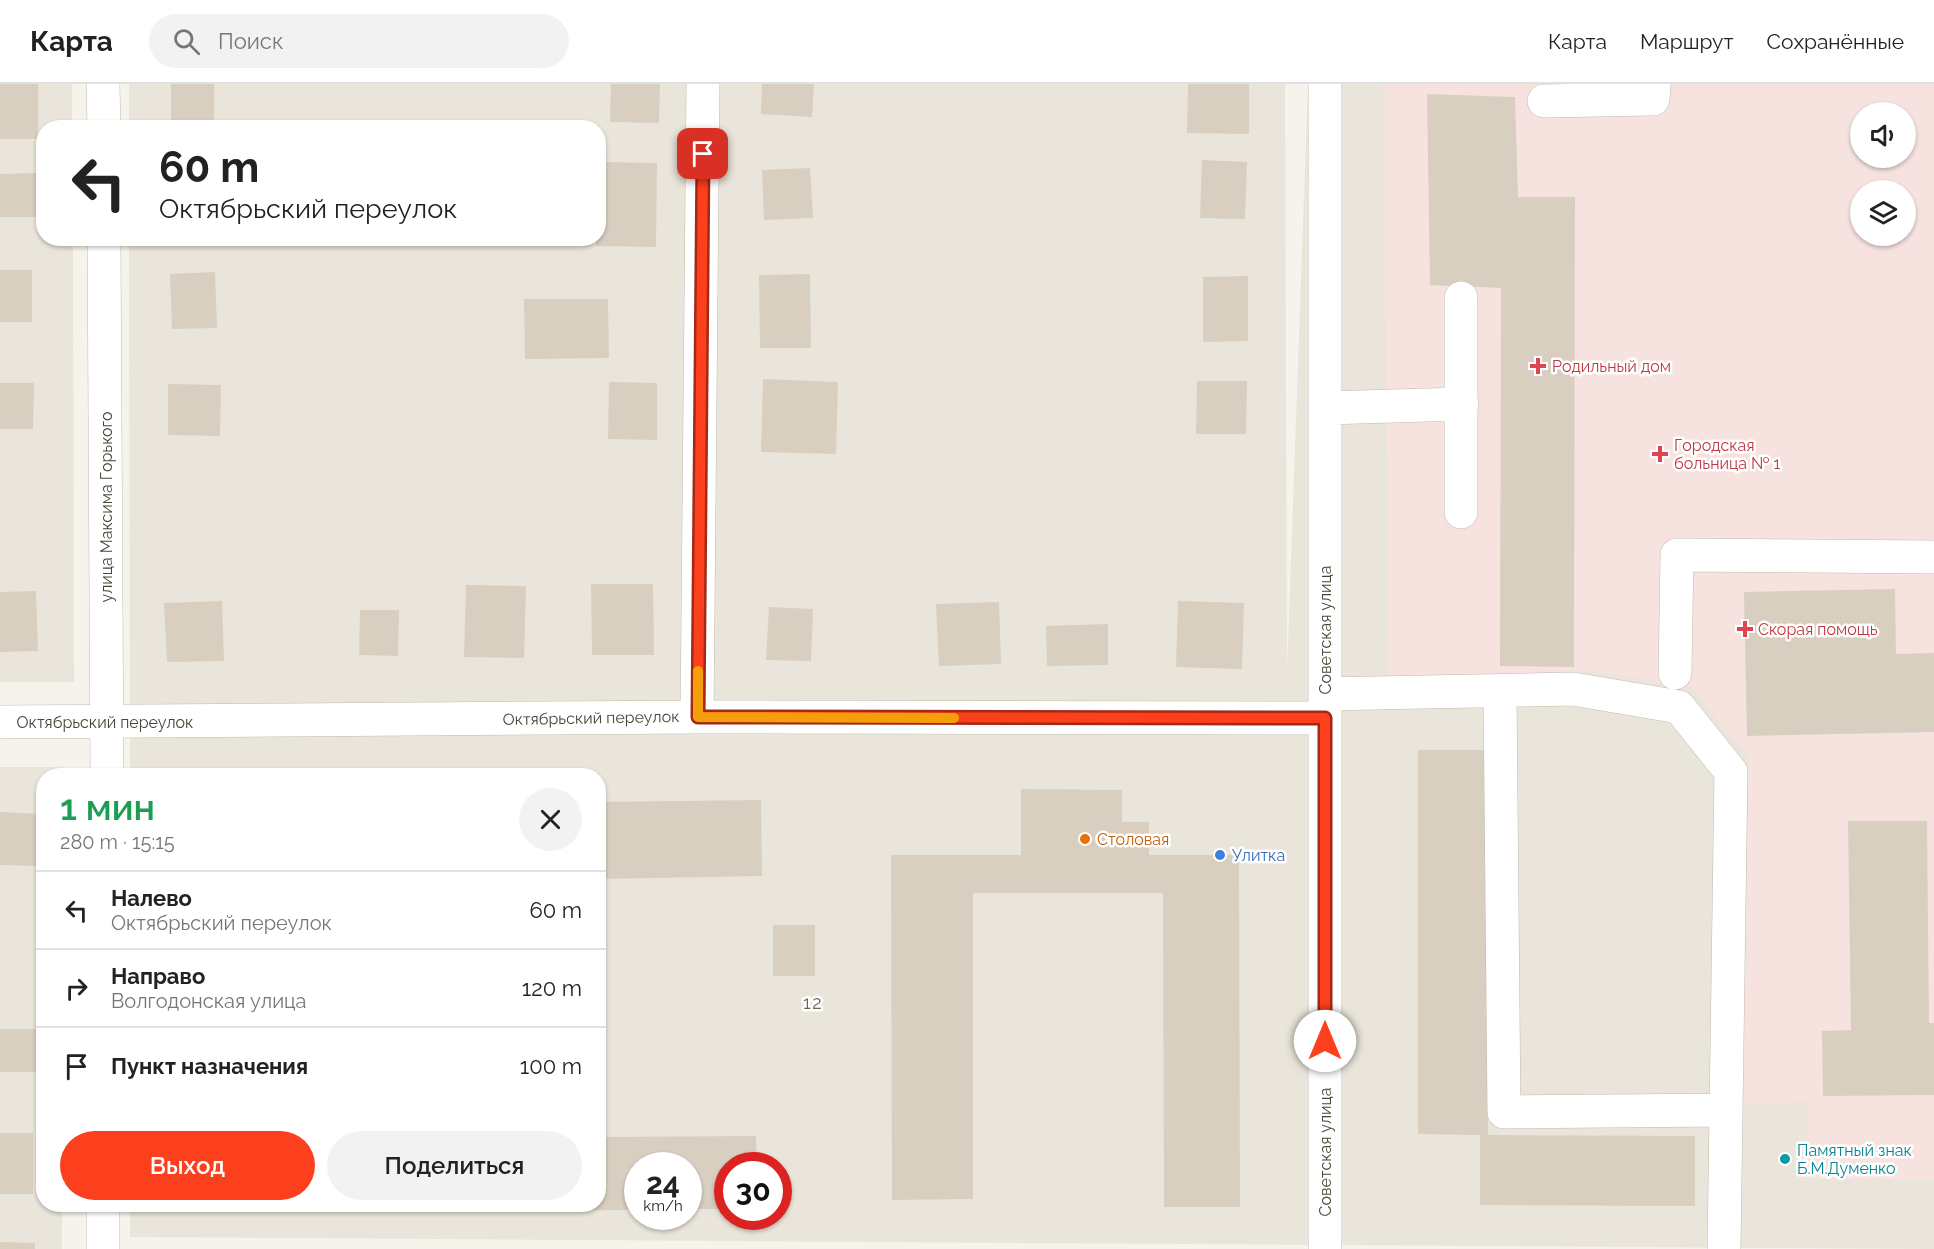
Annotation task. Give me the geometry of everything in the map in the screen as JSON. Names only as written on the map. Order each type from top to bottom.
[{"type":"street","points":[[104,84],[104,120]]},
{"type":"street","points":[[698,717],[703,84]]},
{"type":"street","name":"Советская улица","points":[[1325,84],[1325,1249]]},
{"type":"street","points":[[1544,101],[1653,99],[1654,84]]},
{"type":"street","name":"улица Максима Горького","points":[[104,246],[107,768]]},
{"type":"street","points":[[1461,298],[1461,512]]},
{"type":"street","points":[[1325,408],[1461,404]]},
{"type":"street","points":[[1675,673],[1677,555],[1934,557]]},
{"type":"street","name":"Октябрьский переулок","points":[[0,722],[698,717],[1325,706],[1500,690],[1573,689],[1679,707],[1731,772],[1724,1249]]},
{"type":"street","points":[[1500,690],[1504,1112],[1726,1110]]},
{"type":"street","points":[[103,1212],[103,1249]]},
{"type":"shaded area","points":[[0,84],[72,84],[72,120],[36,120],[36,246],[73,246],[74,682],[0,682]]},
{"type":"shaded area","points":[[129,84],[1285,84],[1287,671],[1308,84],[1934,84],[1934,1249],[130,1237],[130,1212],[606,1212],[606,768],[130,768],[129,246],[606,246],[606,120],[129,120]]},
{"type":"shaded area","name":"Городская больница № 1","points":[[1383,84],[1934,84],[1934,1180],[1805,1179],[1808,1102],[1742,1105],[1749,758],[1692,688],[1602,672],[1389,676]]},
{"type":"shaded area","points":[[0,767],[62,767],[36,768],[36,1212],[62,1212],[62,1249],[0,1249]]},
{"type":"building","points":[[0,84],[38,84],[36,139],[0,139]]},
{"type":"building","points":[[171,84],[214,84],[214,120],[171,120]]},
{"type":"building","points":[[611,84],[660,84],[659,123],[610,122]]},
{"type":"building","points":[[762,84],[814,84],[812,117],[761,114]]},
{"type":"building","points":[[1188,84],[1249,84],[1249,134],[1187,133]]},
{"type":"building","name":"Родильный дом","points":[[1427,94],[1515,97],[1518,197],[1575,197],[1574,667],[1500,666],[1501,288],[1430,285]]},
{"type":"building","points":[[1202,160],[1247,162],[1245,219],[1200,218]]},
{"type":"building","points":[[606,162],[657,163],[656,247],[596,246],[606,246]]},
{"type":"building","points":[[810,168],[813,218],[764,220],[762,170]]},
{"type":"building","points":[[36,173],[36,217],[0,217],[0,174]]},
{"type":"building","points":[[0,270],[32,270],[32,322],[0,322]]},
{"type":"building","points":[[215,272],[217,328],[172,329],[170,274]]},
{"type":"building","points":[[810,274],[811,348],[760,348],[759,275]]},
{"type":"building","points":[[1248,276],[1248,341],[1203,342],[1203,277]]},
{"type":"building","points":[[524,299],[608,299],[609,358],[525,359]]},
{"type":"building","points":[[763,379],[838,382],[836,454],[761,452]]},
{"type":"building","points":[[1197,381],[1247,381],[1246,434],[1196,434]]},
{"type":"building","points":[[609,382],[657,383],[657,440],[608,439]]},
{"type":"building","points":[[0,383],[34,383],[33,429],[0,429]]},
{"type":"building","points":[[168,384],[221,385],[220,436],[168,435]]},
{"type":"building","points":[[591,584],[653,584],[654,655],[592,655]]},
{"type":"building","points":[[466,585],[526,586],[524,658],[464,657]]},
{"type":"building","points":[[1895,589],[1896,654],[1934,653],[1934,732],[1747,736],[1744,592]]},
{"type":"building","points":[[36,591],[38,651],[0,652],[0,592]]},
{"type":"building","points":[[222,601],[224,661],[167,662],[164,603]]},
{"type":"building","points":[[1178,601],[1244,603],[1242,669],[1176,667]]},
{"type":"building","points":[[999,602],[1001,664],[939,666],[936,604]]},
{"type":"building","points":[[769,607],[813,609],[811,661],[766,660]]},
{"type":"building","points":[[360,610],[399,610],[398,656],[359,655]]},
{"type":"building","points":[[1108,624],[1108,665],[1047,666],[1046,626]]},
{"type":"building","points":[[1418,750],[1488,750],[1488,1135],[1695,1136],[1695,1206],[1480,1205],[1480,1135],[1418,1134]]},
{"type":"building","points":[[1021,789],[1122,790],[1122,822],[1149,822],[1149,855],[1239,855],[1240,1207],[1164,1207],[1163,893],[973,893],[973,1199],[892,1200],[891,855],[1021,855]]},
{"type":"building","points":[[761,800],[762,876],[606,879],[606,802]]},
{"type":"building","points":[[0,812],[36,814],[36,866],[0,865]]},
{"type":"building","points":[[1848,821],[1927,821],[1929,1023],[1934,1023],[1934,1095],[1823,1096],[1822,1031],[1851,1030]]},
{"type":"building","points":[[773,925],[815,925],[815,976],[773,976]]},
{"type":"building","points":[[0,1029],[36,1029],[36,1072],[0,1072]]},
{"type":"building","points":[[0,1133],[33,1133],[33,1194],[0,1194]]},
{"type":"building","points":[[756,1136],[757,1152],[714,1152],[714,1209],[702,1209],[702,1152],[624,1152],[624,1210],[606,1210],[606,1137]]},
{"type":"building","points":[[0,1242],[35,1243],[35,1249],[0,1249]]},
{"type":"slow traffic","points":[[698,671],[698,717],[954,718]]},
{"type":"place","name":"Родильный дом","points":[[1538,366]]},
{"type":"place","name":"Городская больница № 1","points":[[1660,454]]},
{"type":"place","name":"Скорая помощь","points":[[1745,629]]},
{"type":"place","name":"Столовая","points":[[1085,839]]},
{"type":"place","name":"Улитка","points":[[1220,855]]},
{"type":"place","name":"Памятный знак Б.М.Думенко","points":[[1785,1159]]},
{"type":"district","name":"12","points":[[813,1002]]},
{"type":"route","points":[[703,154],[698,717],[1325,718],[1325,1041]]}]
